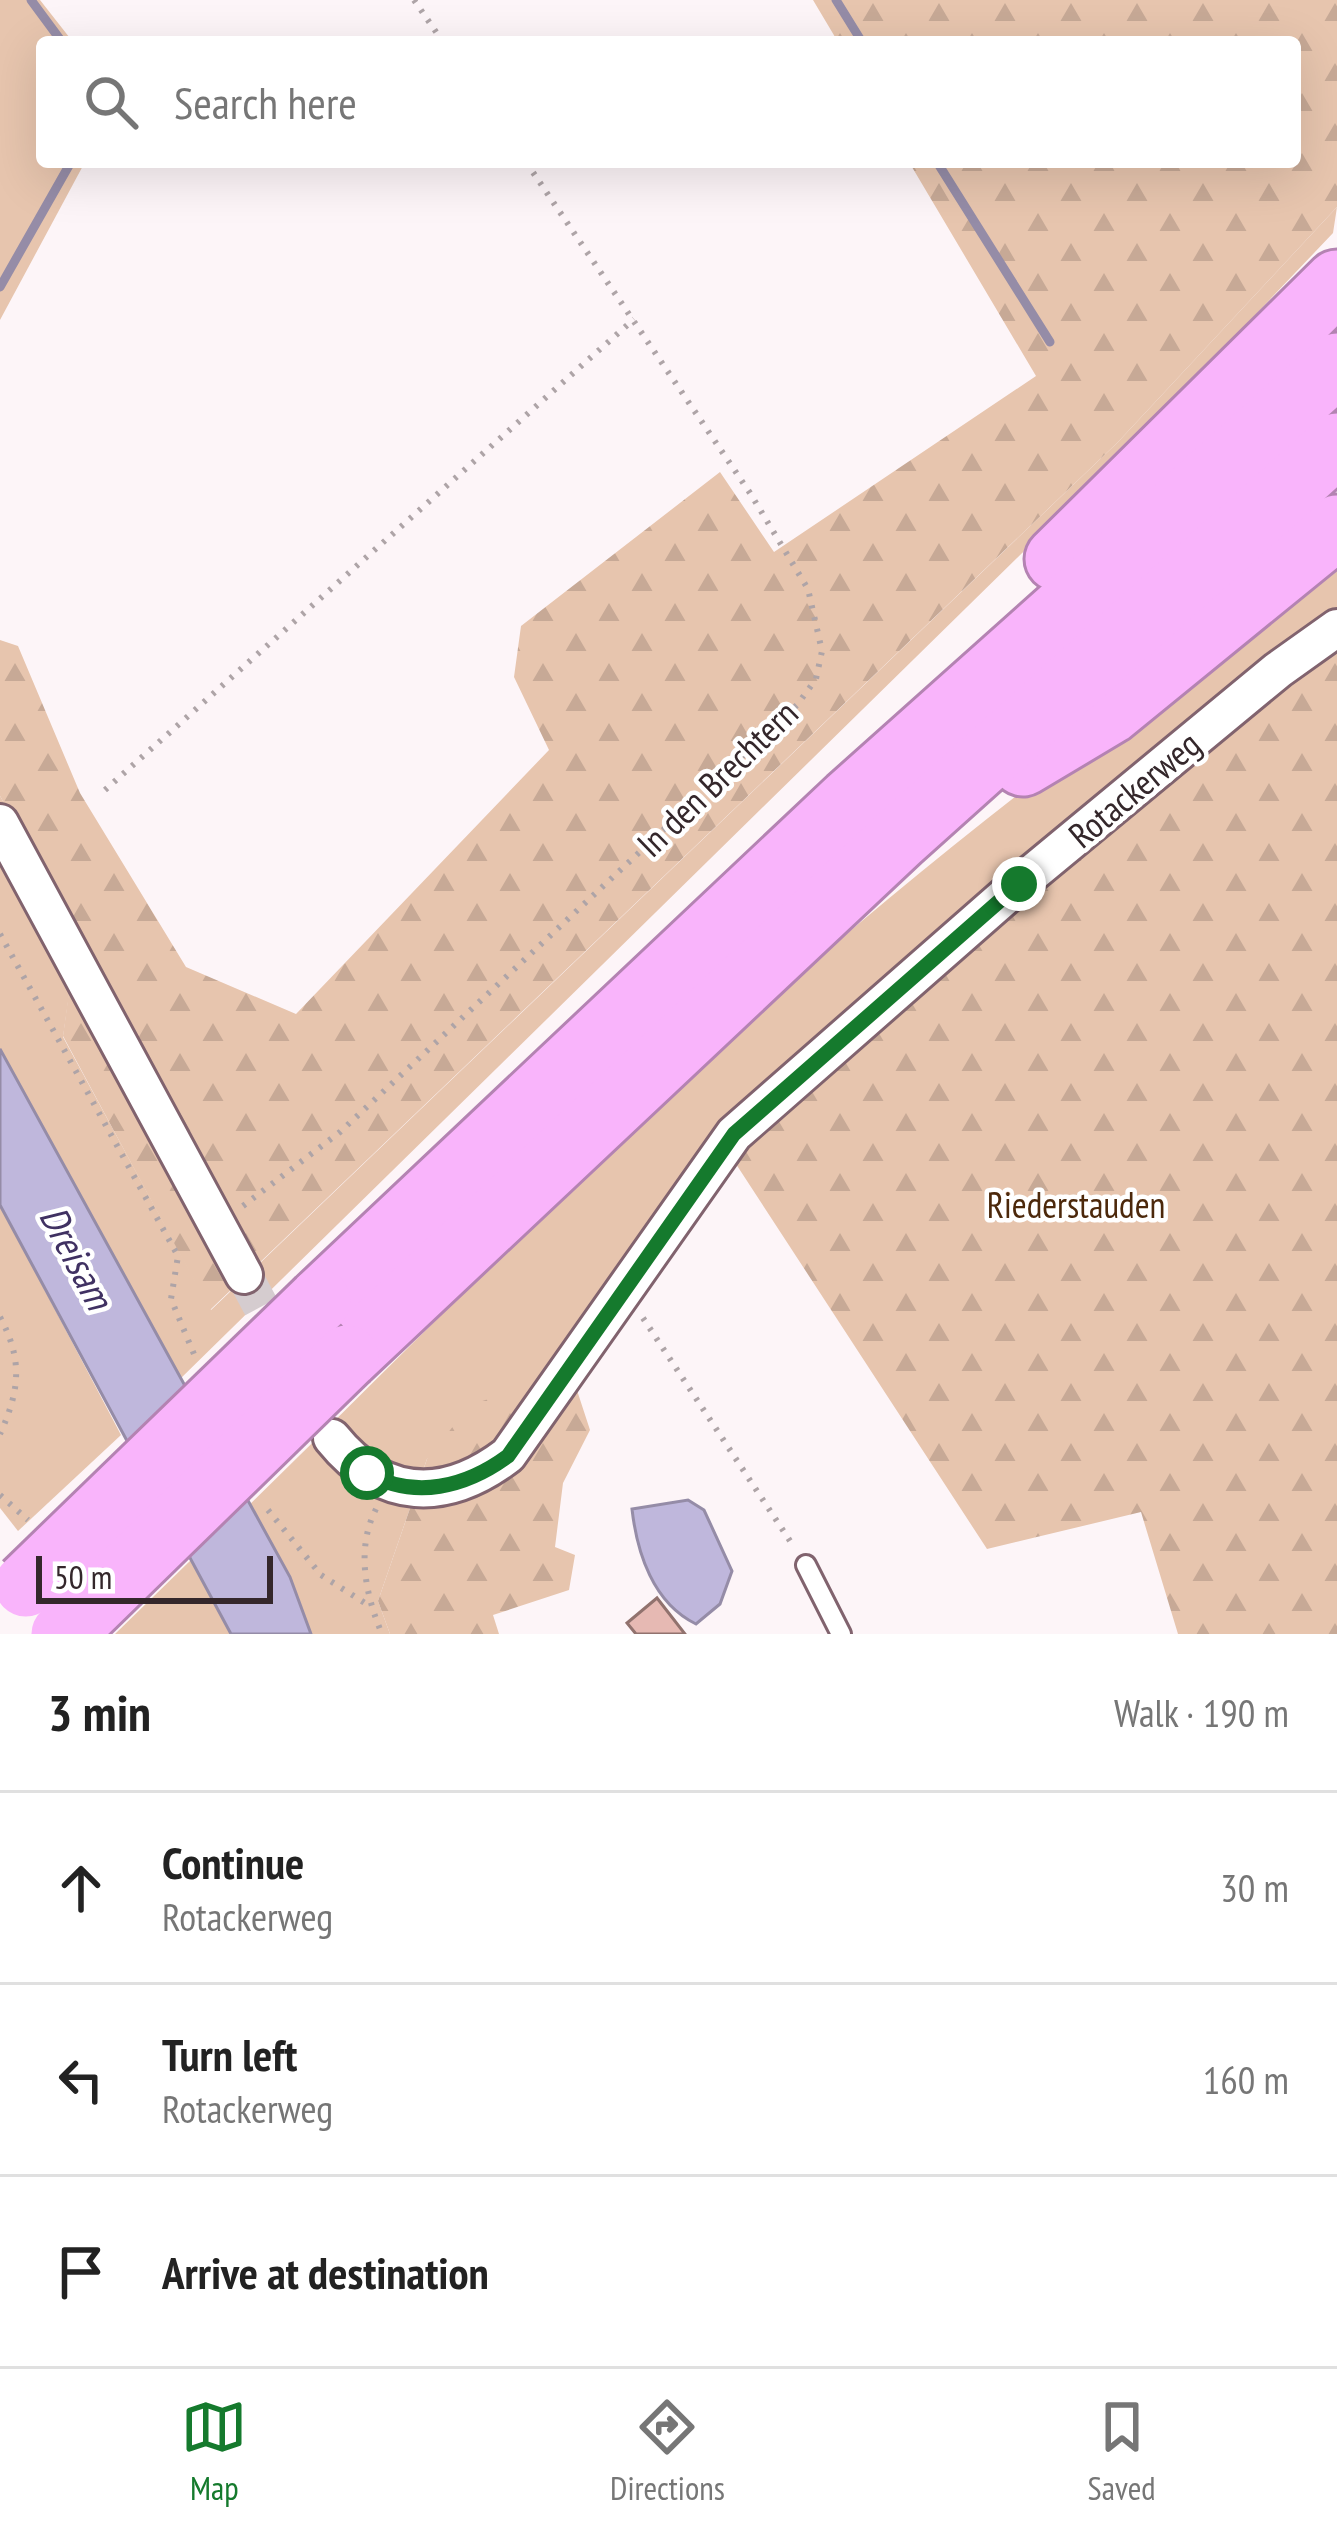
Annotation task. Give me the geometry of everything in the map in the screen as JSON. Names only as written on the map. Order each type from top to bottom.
[{"type":"highway","points":[[850,800],[942,669],[1337,282]]},
{"type":"highway","points":[[13,1598],[319,1301],[850,800],[1337,364]]},
{"type":"highway","points":[[63,1634],[347,1357],[898,839],[1337,445]]},
{"type":"highway","points":[[898,839],[1110,712],[1337,527]]},
{"type":"street","name":"Rotackerweg","points":[[388,1485],[447,1486],[482,1475],[508,1456],[734,1134],[1019,884],[1337,628]]},
{"type":"street","points":[[0,823],[244,1276]]},
{"type":"street","points":[[332,1438],[349,1458],[388,1485]]},
{"type":"lane","points":[[806,1565],[841,1634]]},
{"type":"path","points":[[414,0],[439,36]]},
{"type":"path","name":"In den Brechtern","points":[[217,1226],[340,1132],[796,705],[816,679],[822,651],[808,589],[530,168]]},
{"type":"path","points":[[105,790],[634,319]]},
{"type":"path","points":[[0,934],[178,1256],[171,1299],[197,1361]]},
{"type":"path","points":[[624,1289],[806,1565]]},
{"type":"path","points":[[0,1317],[14,1343],[20,1374],[0,1434]]},
{"type":"path","points":[[382,1634],[370,1607],[362,1536],[388,1485]]},
{"type":"path","points":[[0,1495],[21,1509]]},
{"type":"path","points":[[268,1510],[321,1575],[370,1607]]},
{"type":"green space","points":[[0,0],[40,0],[68,36],[36,36],[36,168],[82,168],[0,320]]},
{"type":"green space","points":[[813,0],[1337,0],[1337,207],[1118,442],[210,1310],[63,1036],[77,932],[0,796],[0,640],[18,646],[80,793],[186,967],[296,1014],[549,750],[514,677],[521,626],[720,472],[774,552],[1036,376],[913,168],[1301,168],[1301,36],[834,36]]},
{"type":"green space","points":[[1337,207],[1333,233],[1127,450],[178,1381],[0,1049],[0,796],[78,932],[63,1037],[211,1310],[1118,442]]},
{"type":"green space","points":[[1337,561],[1337,646],[734,1161],[602,1353],[427,1459],[378,1601],[390,1634],[311,1634],[290,1577],[248,1506],[607,1152],[802,973],[1025,789]]},
{"type":"green space","name":"Riederstauden","points":[[1337,646],[1337,1634],[1178,1634],[1141,1512],[987,1549],[734,1161],[768,1120],[1286,680]]},
{"type":"green space","points":[[0,1205],[121,1435],[18,1531],[0,1508]]},
{"type":"green space","points":[[571,1372],[590,1430],[563,1483],[555,1547],[575,1555],[569,1590],[493,1615],[499,1634],[390,1634],[378,1601],[427,1459],[470,1405]]},
{"type":"green space","points":[[192,1559],[231,1634],[115,1634]]},
{"type":"water","name":"Dreisam","points":[[0,1049],[290,1577],[311,1634],[231,1634],[0,1205]]},
{"type":"water","points":[[688,1500],[704,1510],[732,1571],[720,1604],[696,1624],[658,1590],[638,1543],[632,1509]]},
{"type":"building","points":[[657,1598],[685,1634],[636,1634],[627,1623]]},
{"type":"waterway","points":[[31,0],[58,36]]},
{"type":"waterway","points":[[836,0],[858,36]]},
{"type":"waterway","points":[[0,287],[68,168]]},
{"type":"waterway","points":[[941,168],[1050,342]]},
{"type":"tunnel","points":[[244,1275],[285,1351]]},
{"type":"route","points":[[367,1473],[388,1485],[447,1486],[482,1475],[508,1456],[734,1134],[1019,884]]}]
